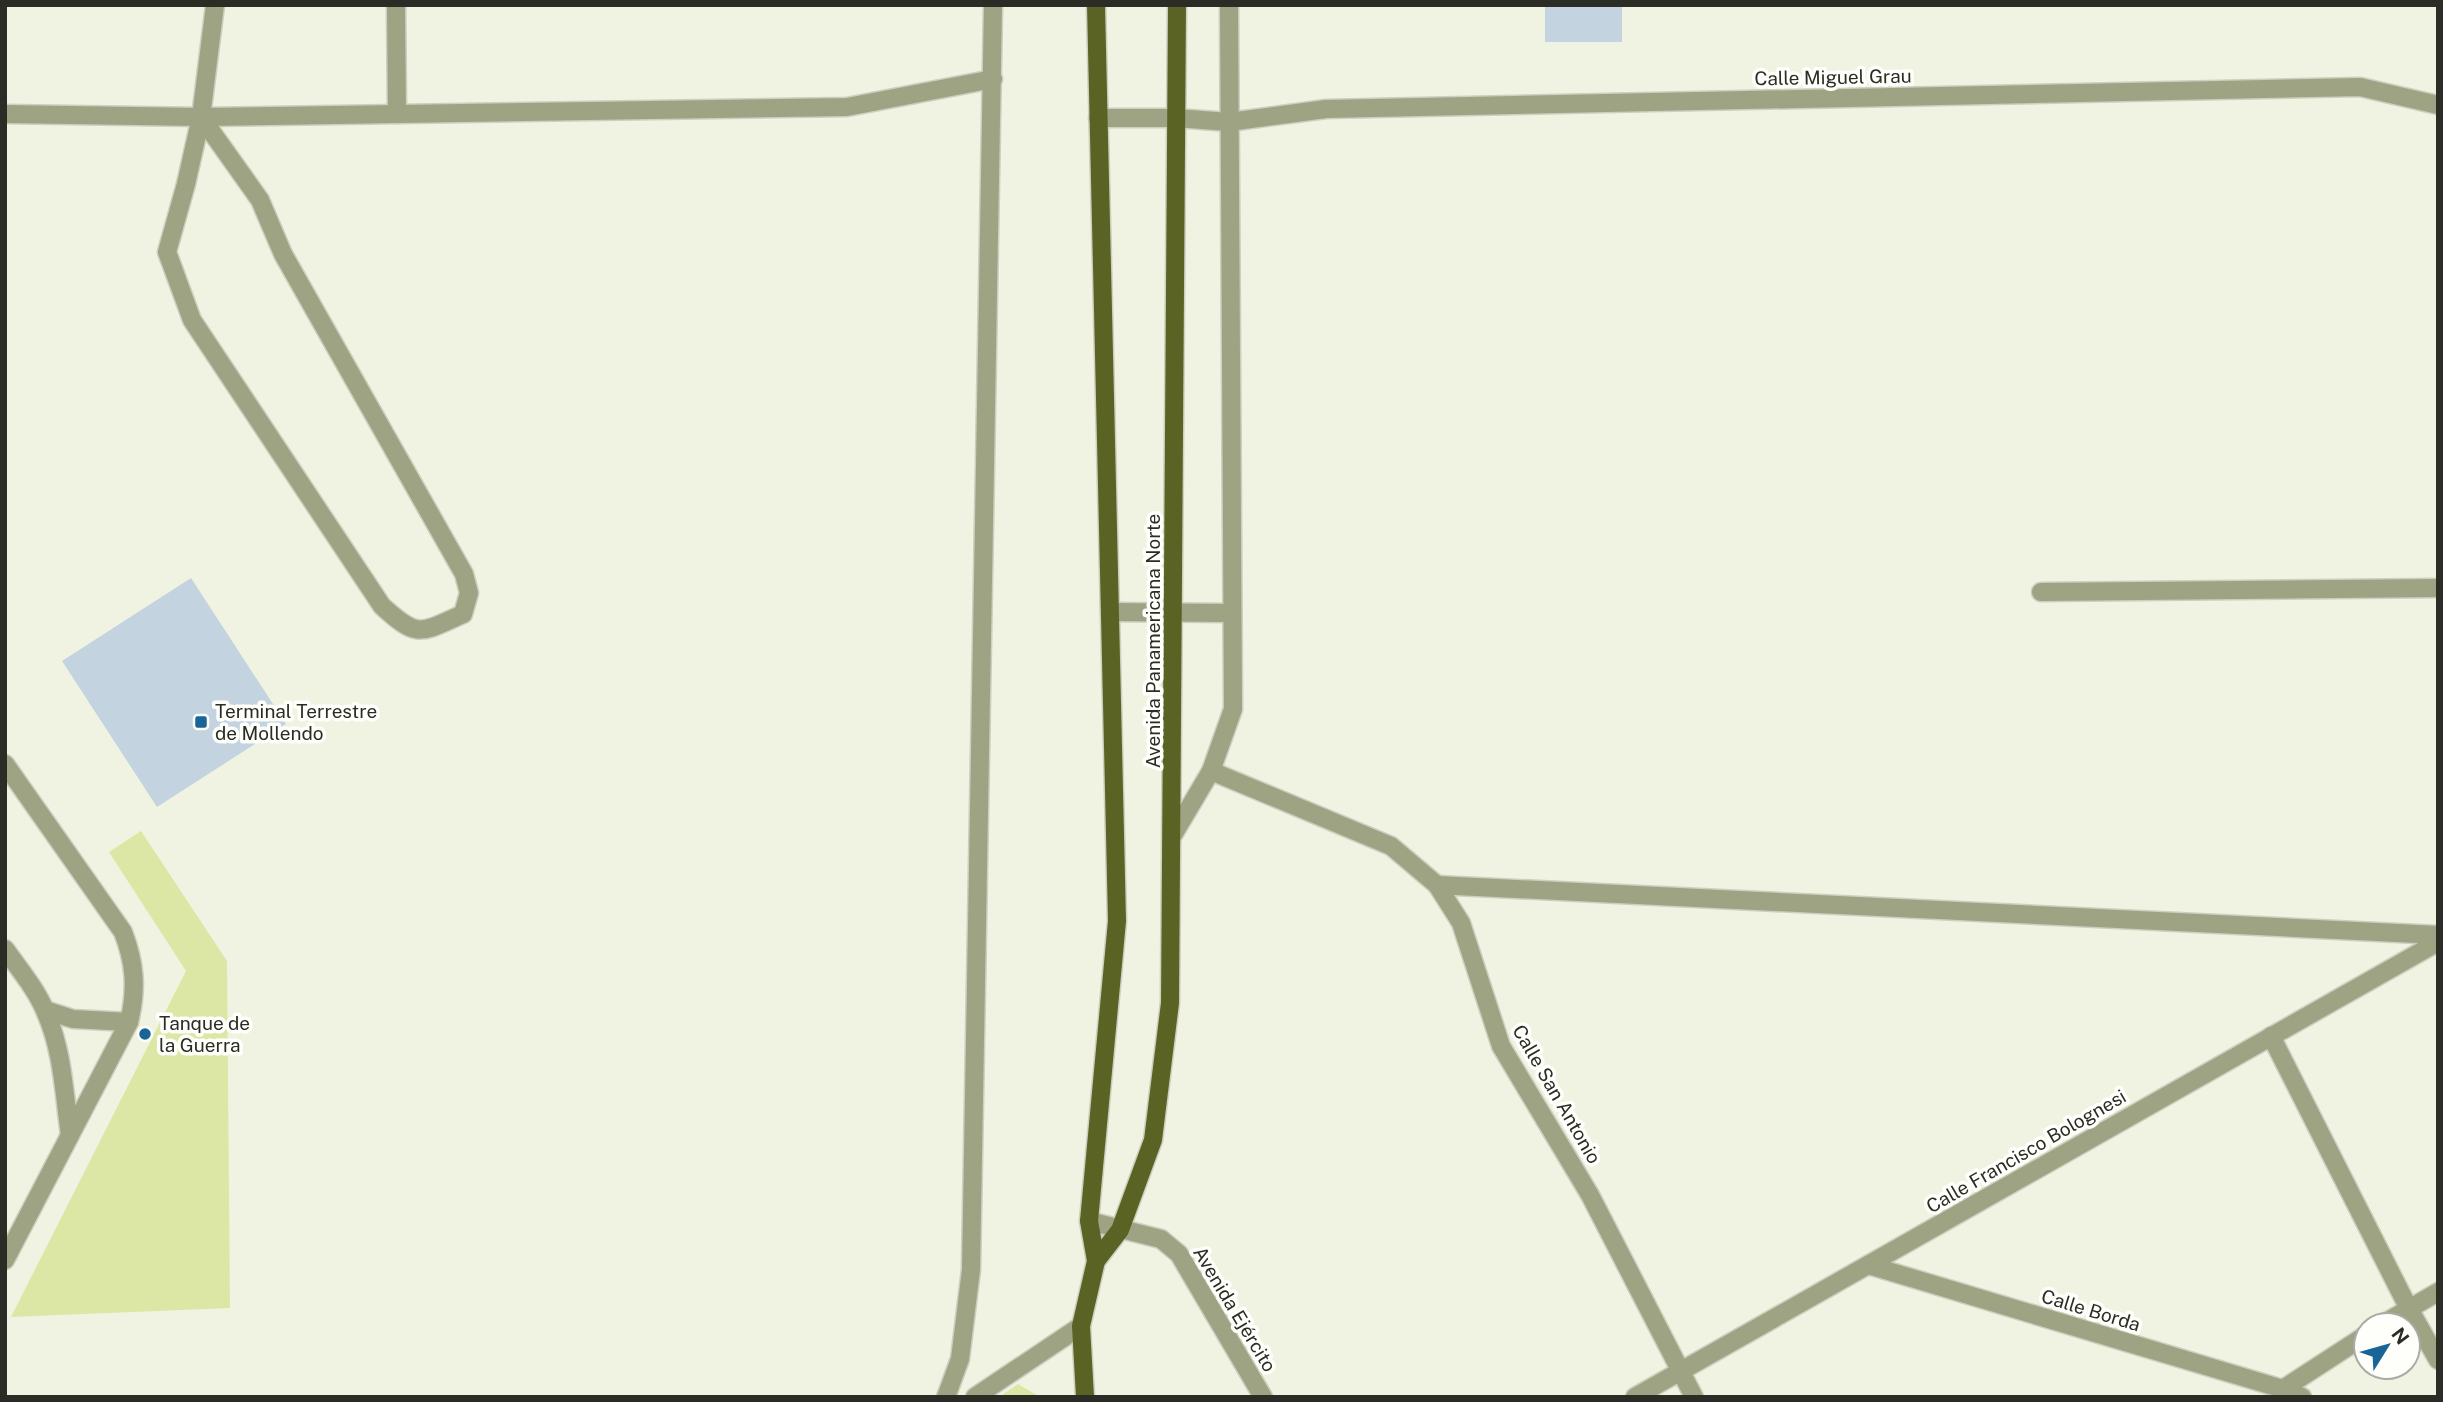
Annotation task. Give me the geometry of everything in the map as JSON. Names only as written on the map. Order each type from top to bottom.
[{"type":"main road","name":"Avenida Panamericana Norte","points":[[1085,1397],[1081,1326],[1096,1262],[1089,1221],[1117,921],[1096,5]]},
{"type":"main road","name":"Avenida Panamericana Norte","points":[[1096,1262],[1120,1230],[1153,1140],[1170,1003],[1177,5]]},
{"type":"street","points":[[201,117],[260,200],[283,254],[464,574],[469,593],[463,614],[425,631],[404,626],[382,607],[192,320],[167,252],[187,184],[201,117],[215,5]]},
{"type":"street","points":[[396,5],[397,114]]},
{"type":"street","points":[[946,1397],[960,1359],[971,1270],[993,5]]},
{"type":"street","points":[[1173,835],[1211,771],[1233,709],[1229,5]]},
{"type":"street","points":[[5,114],[201,117],[847,107],[993,79]]},
{"type":"street","name":"Calle Miguel Grau","points":[[1098,118],[1175,118],[1229,122],[1326,109],[2360,87],[2438,105]]},
{"type":"street","points":[[2041,592],[2438,588]]},
{"type":"street","points":[[1110,612],[1232,613]]},
{"type":"street","points":[[5,764],[123,932],[135,972],[135,997],[129,1022],[5,1260]]},
{"type":"street","name":"Calle San Antonio","points":[[1211,771],[1391,846],[1437,886],[1461,923],[1501,1045],[1590,1195],[1694,1397]]},
{"type":"street","points":[[1437,886],[2438,935]]},
{"type":"street","name":"Calle Francisco Bolognesi","points":[[1634,1397],[2438,942]]},
{"type":"street","points":[[5,948],[45,1010],[63,1068],[70,1135]]},
{"type":"street","points":[[45,1010],[73,1019],[129,1022]]},
{"type":"street","points":[[2271,1036],[2408,1307],[2438,1360]]},
{"type":"street","name":"Avenida Ejército","points":[[1089,1221],[1161,1239],[1178,1254],[1263,1397]]},
{"type":"street","name":"Calle Borda","points":[[1868,1265],[2283,1389],[2302,1397]]},
{"type":"street","points":[[2402,1311],[2438,1292]]},
{"type":"street","points":[[975,1397],[1081,1326]]},
{"type":"street","points":[[2283,1389],[2352,1344]]},
{"type":"green space","points":[[141,831],[227,961],[230,1308],[11,1317],[186,971],[109,852]]},
{"type":"green space","points":[[1018,1384],[1040,1397],[999,1397]]},
{"type":"building","points":[[1545,5],[1622,5],[1622,42],[1545,42]]},
{"type":"building","points":[[191,578],[286,724],[157,807],[62,661]]},
{"type":"place","name":"Terminal Terrestre de Mollendo","points":[[201,722]]},
{"type":"place","name":"Tanque de la Guerra","points":[[145,1034]]}]
